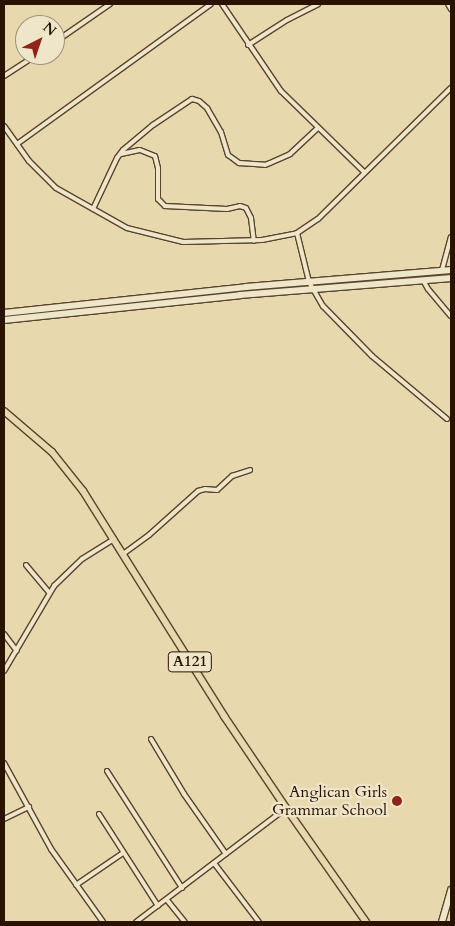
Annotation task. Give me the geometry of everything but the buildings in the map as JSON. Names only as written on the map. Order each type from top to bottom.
[{"type":"main road","points":[[4,313],[309,282],[451,270]]},
{"type":"main road","points":[[4,320],[240,295],[451,278]]},
{"type":"main road","name":"A121","points":[[4,412],[43,444],[67,469],[114,539],[203,684],[286,808],[366,922]]},
{"type":"main road","points":[[442,922],[451,890]]},
{"type":"street","points":[[65,35],[104,6],[110,4]]},
{"type":"street","points":[[17,144],[211,4]]},
{"type":"street","points":[[222,4],[281,91],[364,172]]},
{"type":"street","points":[[302,4],[306,10]]},
{"type":"street","points":[[248,45],[318,4]]},
{"type":"street","points":[[448,4],[451,9]]},
{"type":"street","points":[[4,76],[21,65]]},
{"type":"street","points":[[4,126],[28,161],[56,188],[127,228],[160,238],[183,242],[254,241],[297,233],[331,207],[364,172],[404,136],[451,88]]},
{"type":"street","points":[[93,209],[119,155],[153,125],[192,99],[207,108],[221,132],[228,155],[239,163],[265,165],[270,163],[290,154],[318,128]]},
{"type":"street","points":[[119,155],[140,150],[155,156],[158,168],[158,200],[165,206],[227,209],[240,206],[246,208],[251,218],[254,241]]},
{"type":"street","points":[[297,233],[309,282],[323,306],[362,347],[447,419]]},
{"type":"street","points":[[442,270],[451,237]]},
{"type":"street","points":[[423,280],[428,289],[451,316]]},
{"type":"street","points":[[123,554],[149,535],[198,491],[205,488],[217,490],[232,476],[250,470]]},
{"type":"street","points":[[4,671],[49,592],[82,559],[114,539]]},
{"type":"street","points":[[26,565],[49,592]]},
{"type":"street","points":[[4,634],[17,651]]},
{"type":"street","points":[[151,739],[184,794],[226,854]]},
{"type":"street","points":[[4,763],[51,849],[103,922]]},
{"type":"street","points":[[107,771],[182,888]]},
{"type":"street","points":[[4,819],[28,807]]},
{"type":"street","points":[[136,922],[286,808]]},
{"type":"street","points":[[99,814],[158,906]]},
{"type":"street","points":[[76,885],[123,853]]},
{"type":"street","points":[[214,863],[259,922]]},
{"type":"street","points":[[167,900],[184,922]]},
{"type":"place","name":"Anglican Girls Grammar School","points":[[397,801]]}]
